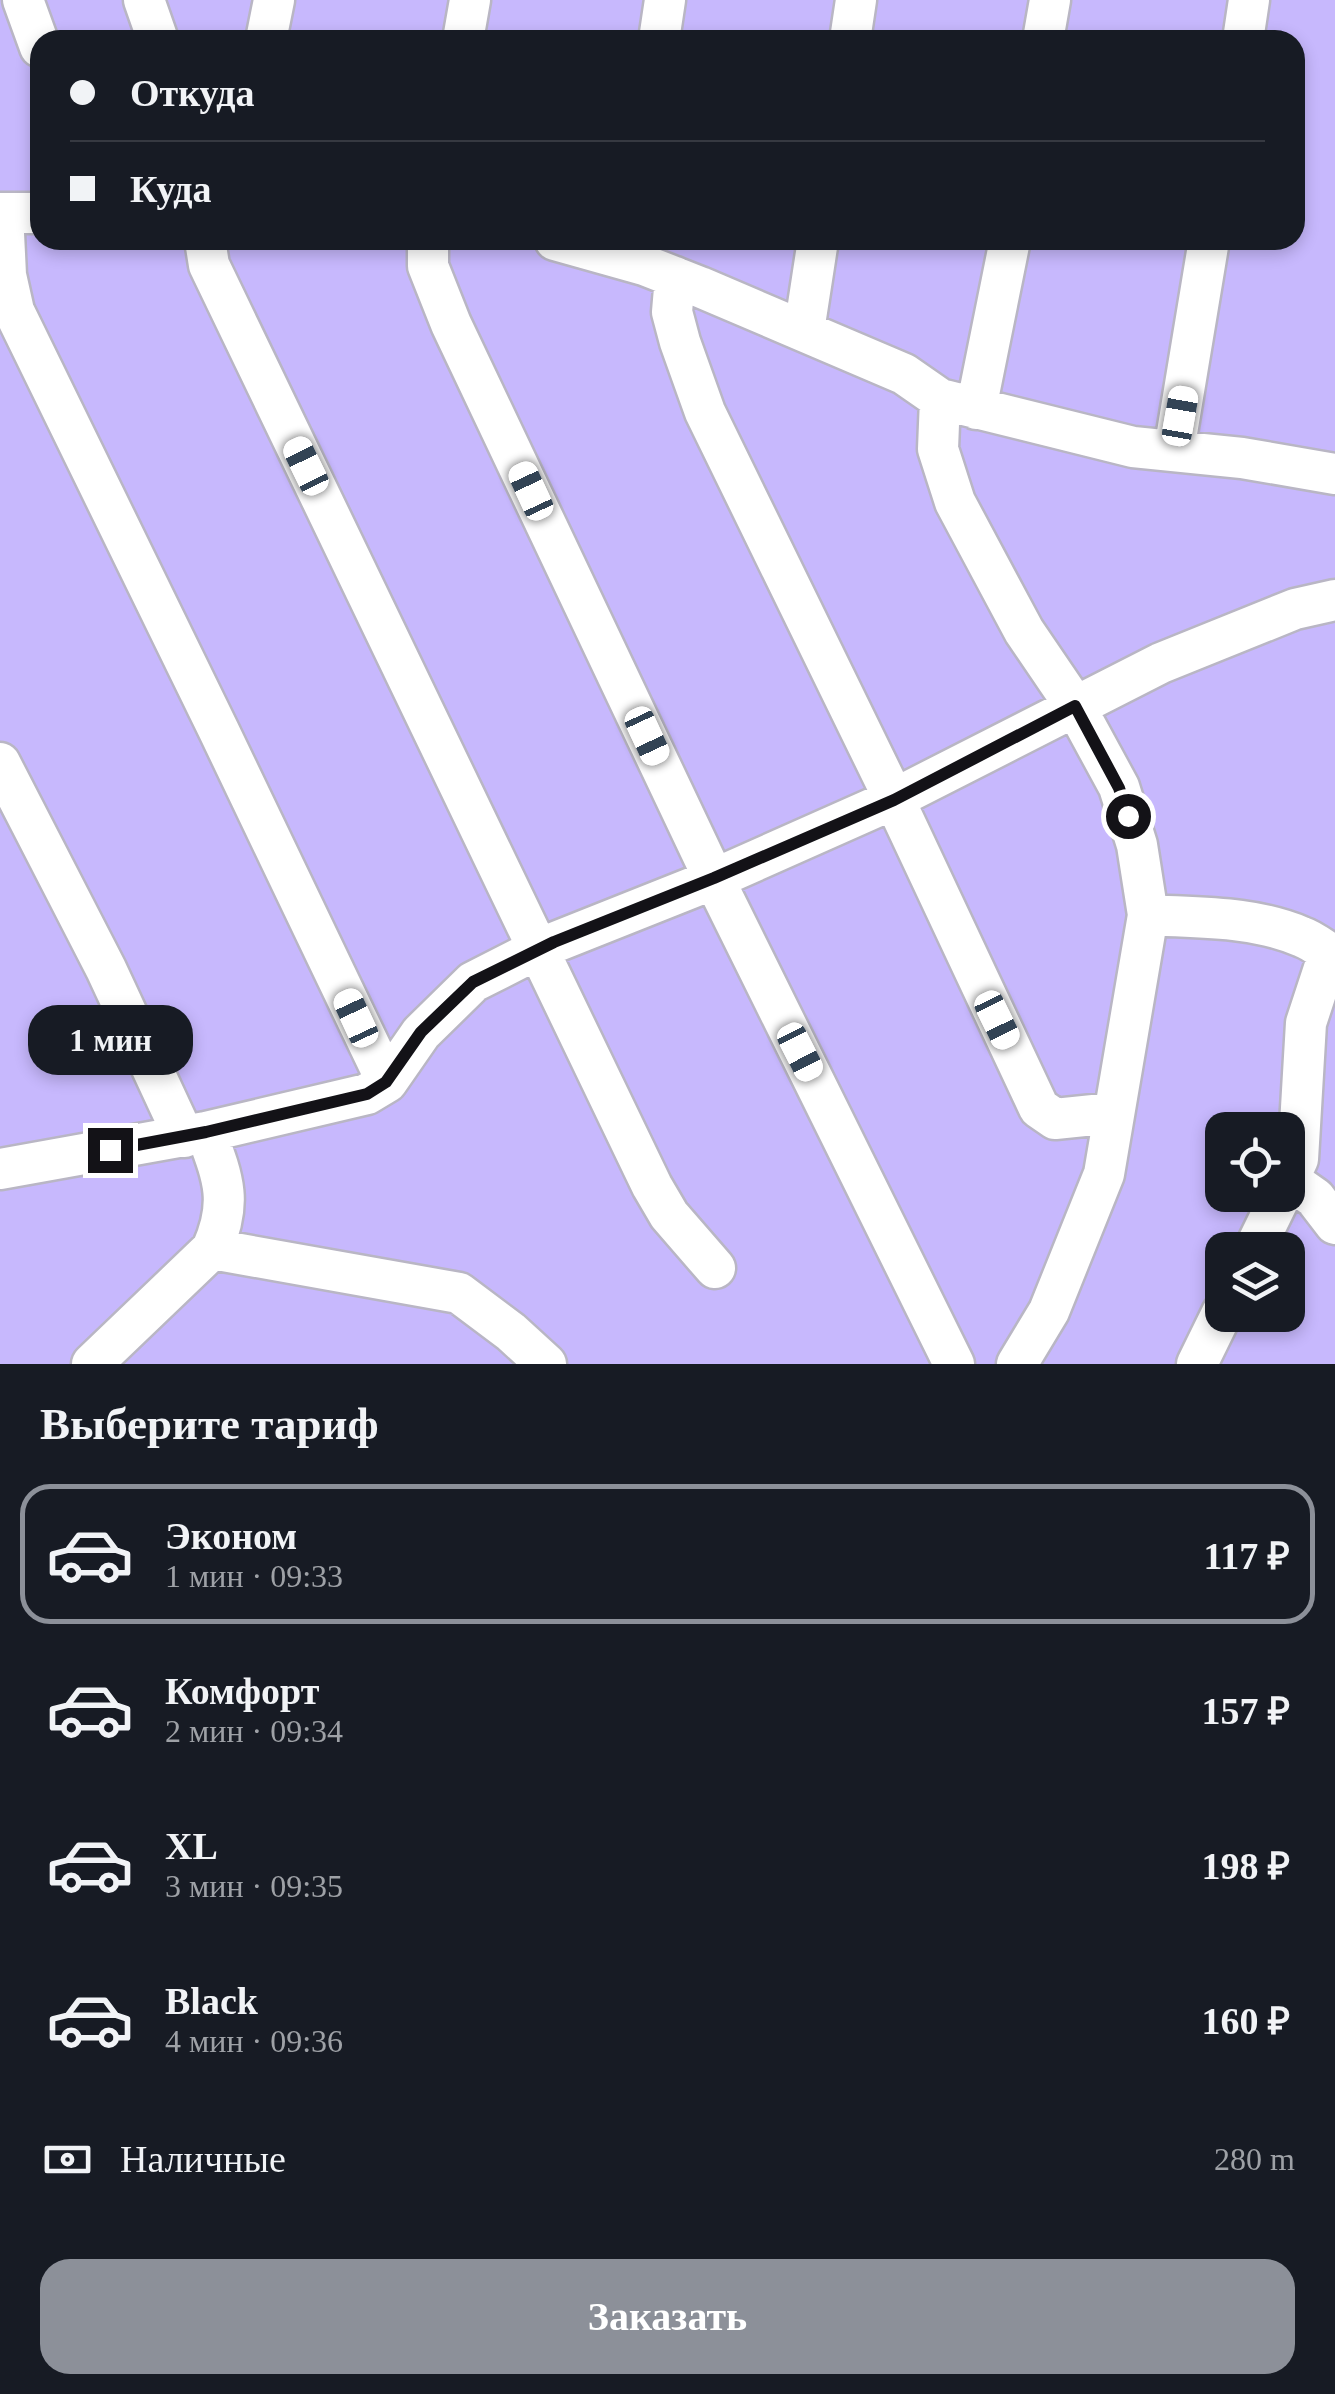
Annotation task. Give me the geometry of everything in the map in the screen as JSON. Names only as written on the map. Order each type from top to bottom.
[{"type":"street","points":[[24,0],[34,30]]},
{"type":"street","points":[[144,0],[154,30]]},
{"type":"street","points":[[268,30],[274,0]]},
{"type":"street","points":[[465,30],[470,0]]},
{"type":"street","points":[[660,30],[665,0]]},
{"type":"street","points":[[852,30],[856,0]]},
{"type":"street","points":[[1045,30],[1050,0]]},
{"type":"street","points":[[1245,30],[1250,0]]},
{"type":"street","points":[[14,213],[6,275],[14,310],[386,1082]]},
{"type":"street","points":[[207,250],[209,266],[660,1201],[715,1268]]},
{"type":"street","points":[[428,250],[428,266],[451,324],[714,878],[954,1364]]},
{"type":"street","points":[[625,250],[676,278],[904,374],[958,404],[1133,448],[1242,458],[1335,474]]},
{"type":"street","points":[[804,331],[816,250]]},
{"type":"street","points":[[1007,250],[958,404],[938,449],[956,502],[1024,630],[1075,706],[1119,788],[1137,845],[1148,915],[1104,1174],[1048,1312],[1017,1364]]},
{"type":"street","points":[[1174,451],[1207,250]]},
{"type":"street","points":[[676,278],[672,312],[706,412],[1039,1108],[1055,1119],[1113,1113]]},
{"type":"street","points":[[0,1169],[195,1134],[367,1094],[386,1082],[421,1032],[473,982],[538,949],[894,800],[1161,663],[1295,608],[1335,600]]},
{"type":"street","points":[[0,763],[106,969],[195,1134],[220,1172],[225,1196],[222,1227],[212,1249],[92,1364]]},
{"type":"street","points":[[1148,915],[1255,923],[1303,937],[1329,953],[1306,1023],[1301,1112]]},
{"type":"street","points":[[1305,1191],[1335,1224]]},
{"type":"street","points":[[212,1249],[459,1293],[546,1364]]},
{"type":"street","points":[[1197,1364],[1213,1332]]},
{"type":"shaded area","points":[[0,0],[1335,0],[1335,1364],[0,1364]]},
{"type":"route","points":[[110,1150],[367,1094],[386,1082],[421,1032],[473,982],[554,942],[894,800],[1075,706],[1119,788],[1128,816]]}]
